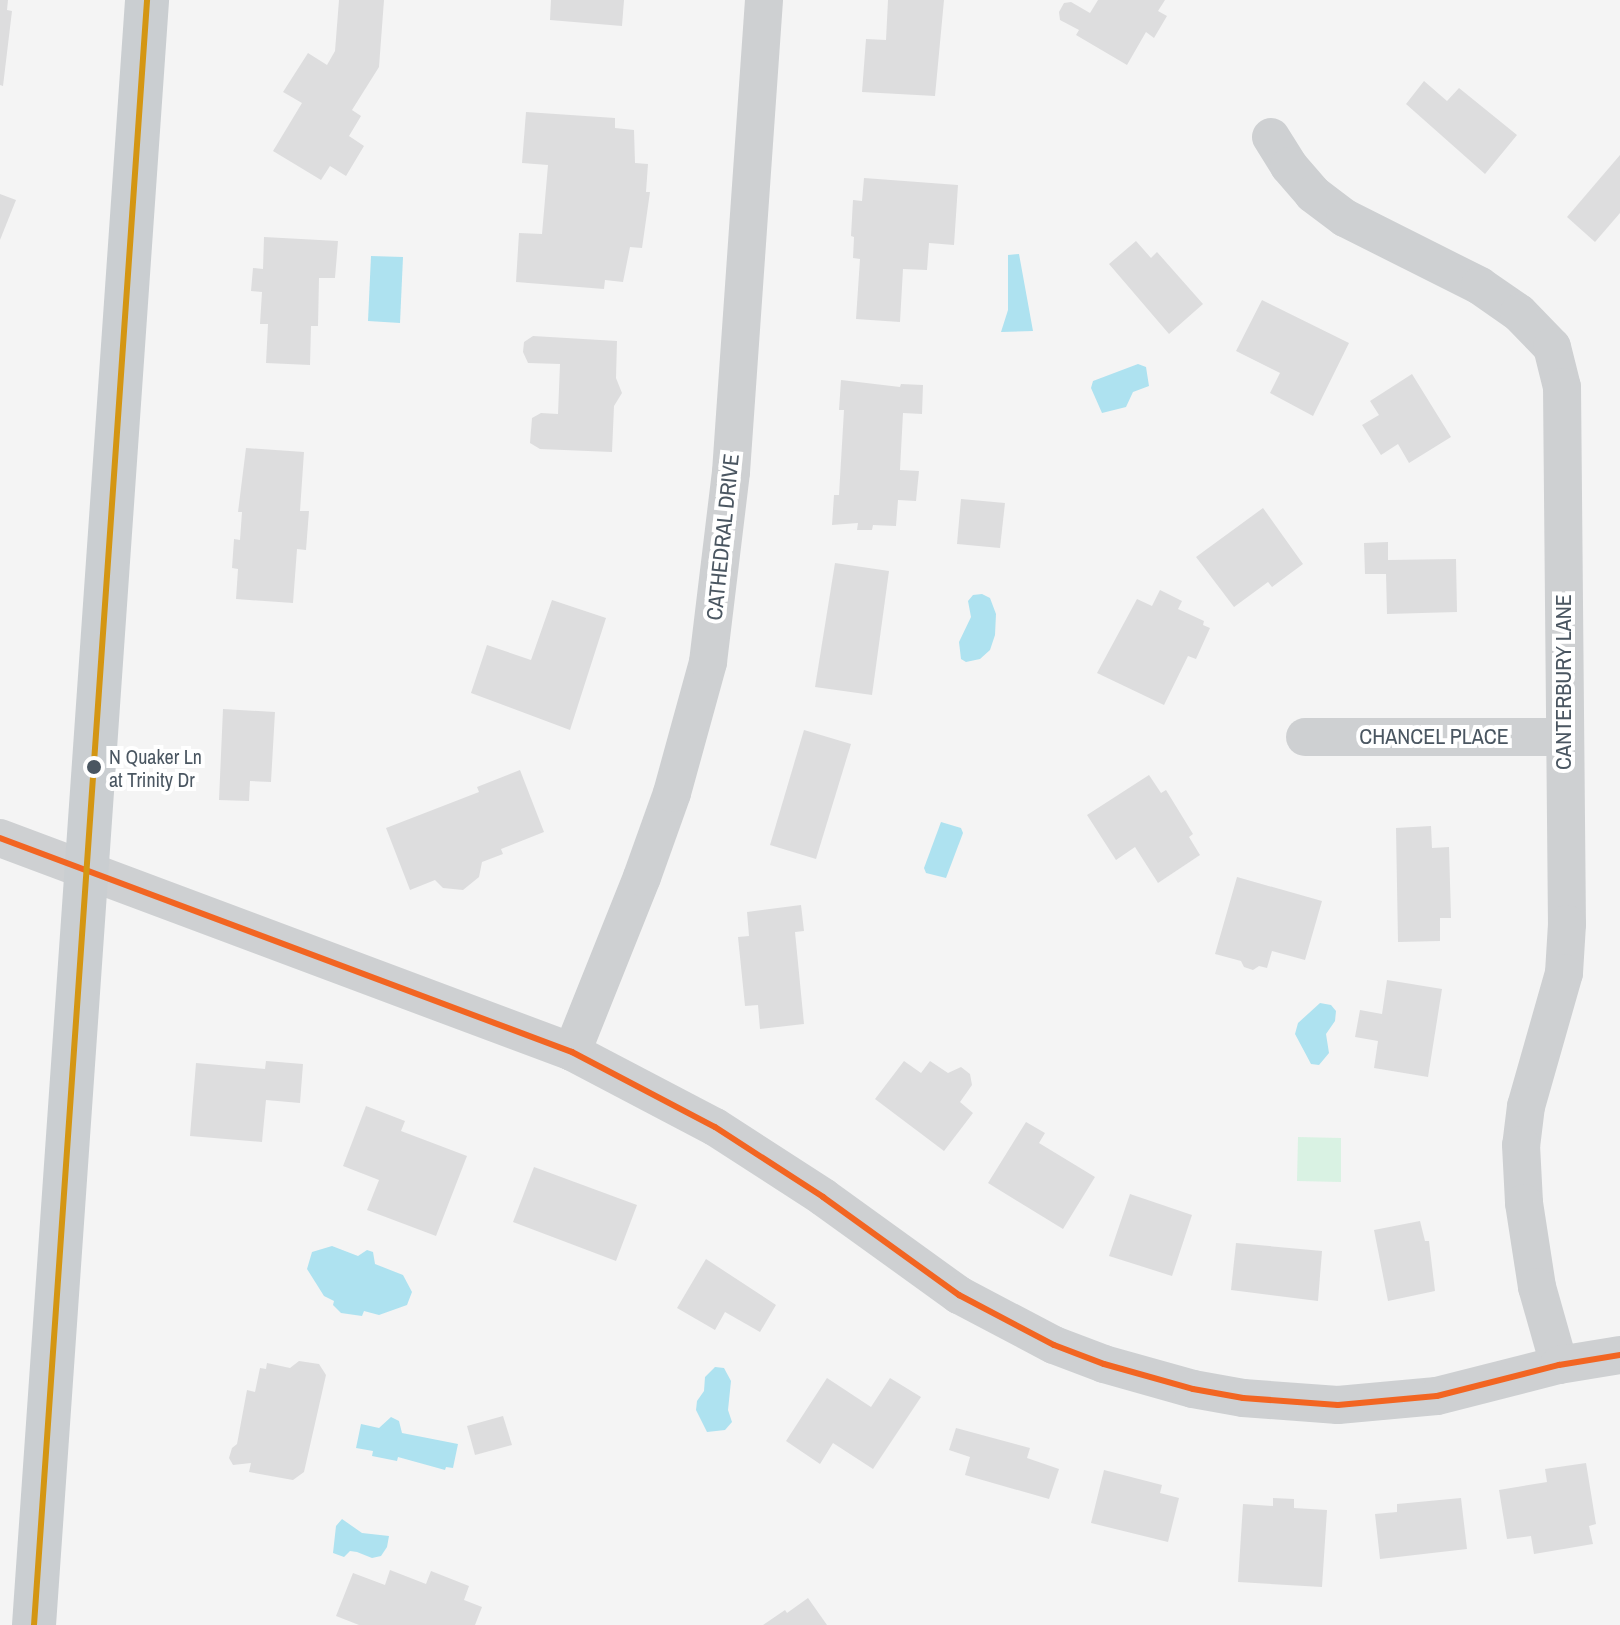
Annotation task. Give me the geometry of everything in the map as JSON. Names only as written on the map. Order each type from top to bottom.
[{"type":"main road","points":[[34,1625],[147,0]]},
{"type":"street","name":"CATHEDRAL DRIVE","points":[[572,1052],[672,793],[708,662],[731,472],[764,0]]},
{"type":"street","name":"CANTERBURY LANE","points":[[1271,137],[1289,166],[1313,194],[1345,218],[1480,286],[1519,313],[1552,347],[1562,387],[1567,924],[1564,973],[1526,1106],[1521,1145],[1524,1203],[1537,1287],[1559,1365]]},
{"type":"street","name":"CHANCEL PLACE","points":[[1305,737],[1563,737]]},
{"type":"street","points":[[0,838],[572,1052],[715,1127],[823,1197],[959,1295],[1054,1345],[1104,1364],[1169,1383],[1243,1398],[1338,1405],[1437,1396],[1559,1365],[1620,1355]]},
{"type":"green space","points":[[1298,1137],[1341,1138],[1341,1182],[1297,1181]]},
{"type":"water","points":[[1019,254],[1033,331],[1001,332],[1008,310],[1008,255]]},
{"type":"water","points":[[371,256],[403,257],[400,323],[368,321]]},
{"type":"water","points":[[1138,364],[1146,367],[1149,386],[1133,392],[1126,407],[1102,413],[1091,388],[1093,381]]},
{"type":"water","points":[[982,594],[990,598],[996,614],[995,635],[990,650],[980,659],[966,662],[961,659],[959,642],[971,617],[968,601],[973,595]]},
{"type":"water","points":[[941,822],[961,828],[963,833],[946,878],[926,873],[924,868]]},
{"type":"water","points":[[1320,1003],[1331,1005],[1336,1011],[1335,1021],[1326,1034],[1329,1053],[1319,1065],[1311,1064],[1295,1034],[1298,1023]]},
{"type":"water","points":[[332,1246],[358,1256],[367,1250],[373,1252],[375,1264],[403,1275],[412,1292],[407,1305],[379,1315],[364,1311],[362,1316],[341,1313],[333,1305],[334,1301],[324,1296],[307,1269],[312,1252]]},
{"type":"water","points":[[715,1367],[724,1368],[731,1381],[728,1410],[732,1422],[725,1430],[707,1432],[696,1410],[697,1401],[704,1391],[705,1377]]},
{"type":"water","points":[[391,1417],[399,1421],[402,1433],[458,1444],[453,1468],[446,1467],[445,1470],[398,1457],[397,1461],[372,1456],[373,1451],[356,1448],[361,1424],[379,1428]]},
{"type":"water","points":[[342,1519],[362,1533],[389,1536],[381,1556],[372,1558],[350,1551],[344,1557],[333,1553],[336,1526]]},
{"type":"building","points":[[0,0],[8,0],[7,10],[12,11],[3,86],[0,85]]},
{"type":"building","points":[[339,0],[384,0],[379,67],[352,110],[361,116],[349,136],[364,146],[346,176],[330,166],[321,180],[273,151],[302,103],[283,92],[308,53],[327,65],[335,51]]},
{"type":"building","points":[[551,0],[624,0],[622,26],[550,20]]},
{"type":"building","points":[[888,0],[944,0],[935,96],[862,92],[866,39],[886,40]]},
{"type":"building","points":[[1098,0],[1165,0],[1158,11],[1167,16],[1154,38],[1146,32],[1127,65],[1076,35],[1079,30],[1060,20],[1059,12],[1064,3],[1071,2],[1090,13]]},
{"type":"building","points":[[1424,81],[1447,101],[1459,88],[1517,135],[1485,174],[1406,104]]},
{"type":"building","points":[[526,112],[615,118],[615,128],[634,130],[635,163],[648,164],[646,192],[650,192],[642,248],[630,247],[623,282],[605,280],[604,289],[516,282],[519,233],[542,234],[548,165],[522,163]]},
{"type":"building","points":[[1620,155],[1620,213],[1595,242],[1567,217]]},
{"type":"building","points":[[864,178],[958,185],[954,245],[929,243],[927,270],[903,269],[900,322],[856,319],[860,259],[853,258],[853,200],[862,201]]},
{"type":"building","points":[[0,194],[16,200],[0,240]]},
{"type":"building","points":[[264,237],[338,241],[335,278],[319,278],[318,326],[311,326],[310,365],[266,363],[268,324],[260,324],[262,292],[251,291],[253,268],[263,269]]},
{"type":"building","points":[[1136,241],[1151,258],[1157,252],[1203,304],[1169,334],[1109,264]]},
{"type":"building","points":[[1262,300],[1349,343],[1313,416],[1270,393],[1280,373],[1236,351]]},
{"type":"building","points":[[533,336],[617,341],[616,378],[622,393],[614,406],[612,452],[540,449],[530,443],[532,418],[541,413],[558,414],[560,364],[528,363],[523,352],[524,342]]},
{"type":"building","points":[[1412,374],[1451,437],[1409,463],[1398,444],[1381,455],[1362,425],[1379,415],[1370,401]]},
{"type":"building","points":[[841,380],[900,387],[901,384],[923,385],[922,414],[903,413],[900,470],[919,471],[916,501],[898,500],[896,526],[873,525],[872,530],[857,530],[858,523],[832,525],[834,495],[839,495],[844,410],[839,410]]},
{"type":"building","points":[[246,448],[304,452],[300,511],[309,511],[306,550],[297,549],[293,603],[236,599],[238,569],[232,568],[234,539],[240,540],[242,512],[238,512]]},
{"type":"building","points":[[961,499],[1005,503],[1000,548],[957,544]]},
{"type":"building","points":[[1263,508],[1303,564],[1272,587],[1268,582],[1234,607],[1196,557]]},
{"type":"building","points":[[1388,542],[1388,560],[1456,559],[1457,612],[1387,614],[1386,574],[1365,574],[1364,543]]},
{"type":"building","points":[[835,563],[889,571],[872,695],[815,687]]},
{"type":"building","points":[[1160,590],[1182,601],[1178,609],[1204,621],[1203,625],[1210,628],[1196,659],[1188,656],[1164,705],[1097,673],[1137,599],[1152,606]]},
{"type":"building","points":[[552,600],[606,618],[570,730],[471,693],[487,645],[531,660]]},
{"type":"building","points":[[223,709],[275,712],[271,782],[250,781],[249,801],[219,800]]},
{"type":"building","points":[[804,730],[851,744],[816,859],[770,845]]},
{"type":"building","points":[[520,770],[544,832],[501,849],[503,854],[482,862],[479,877],[463,890],[443,888],[435,880],[410,890],[386,828],[479,792],[477,787]]},
{"type":"building","points":[[1149,775],[1161,793],[1166,790],[1193,834],[1189,837],[1200,855],[1158,883],[1135,847],[1116,860],[1087,815]]},
{"type":"building","points":[[1431,826],[1432,848],[1449,847],[1451,918],[1440,918],[1440,941],[1398,942],[1396,828]]},
{"type":"building","points":[[1237,877],[1322,901],[1305,960],[1272,951],[1267,968],[1259,966],[1253,970],[1244,967],[1241,961],[1215,954]]},
{"type":"building","points":[[801,905],[804,931],[795,932],[804,1024],[760,1029],[758,1005],[745,1006],[738,937],[749,936],[747,912]]},
{"type":"building","points":[[1387,980],[1442,989],[1428,1077],[1374,1068],[1378,1041],[1355,1037],[1360,1010],[1382,1014]]},
{"type":"building","points":[[266,1061],[303,1064],[300,1103],[266,1100],[262,1142],[190,1136],[196,1063],[265,1069]]},
{"type":"building","points":[[904,1061],[921,1073],[930,1061],[948,1073],[961,1067],[970,1074],[972,1085],[960,1102],[973,1113],[944,1151],[875,1099]]},
{"type":"building","points":[[366,1106],[405,1121],[401,1131],[467,1156],[436,1236],[367,1210],[379,1180],[343,1166]]},
{"type":"building","points":[[1026,1122],[1045,1133],[1039,1143],[1095,1177],[1063,1229],[988,1183]]},
{"type":"building","points":[[534,1167],[637,1205],[616,1261],[513,1222]]},
{"type":"building","points":[[1130,1194],[1192,1215],[1172,1276],[1109,1256]]},
{"type":"building","points":[[1420,1221],[1425,1241],[1429,1241],[1435,1291],[1388,1301],[1374,1230]]},
{"type":"building","points":[[1236,1243],[1322,1251],[1318,1301],[1231,1290]]},
{"type":"building","points":[[706,1259],[776,1305],[760,1332],[725,1312],[715,1330],[677,1308]]},
{"type":"building","points":[[299,1361],[319,1364],[326,1375],[304,1472],[293,1480],[249,1472],[251,1463],[233,1465],[229,1458],[237,1444],[247,1390],[255,1392],[260,1368],[266,1369],[267,1363],[290,1368]]},
{"type":"building","points":[[827,1378],[871,1407],[890,1378],[921,1397],[873,1469],[833,1443],[820,1464],[786,1441]]},
{"type":"building","points":[[503,1416],[512,1445],[475,1455],[467,1426]]},
{"type":"building","points":[[956,1428],[1030,1448],[1027,1458],[1059,1469],[1049,1499],[965,1475],[970,1457],[949,1450]]},
{"type":"building","points":[[1586,1463],[1596,1524],[1589,1526],[1593,1544],[1534,1554],[1531,1536],[1507,1539],[1499,1490],[1547,1482],[1545,1469]]},
{"type":"building","points":[[1104,1470],[1162,1485],[1160,1493],[1179,1498],[1168,1542],[1091,1523]]},
{"type":"building","points":[[1273,1498],[1294,1499],[1294,1508],[1327,1510],[1322,1587],[1238,1582],[1243,1504],[1273,1506]]},
{"type":"building","points":[[1461,1498],[1467,1549],[1380,1559],[1375,1514],[1397,1512],[1397,1504]]},
{"type":"building","points":[[390,1570],[426,1584],[431,1571],[469,1586],[464,1600],[482,1607],[475,1625],[359,1625],[336,1616],[353,1573],[385,1585]]},
{"type":"building","points":[[808,1598],[827,1625],[763,1625],[785,1610],[787,1613]]},
{"type":"transit line","points":[[34,1625],[147,0]]},
{"type":"transit line","points":[[0,838],[572,1052],[715,1127],[823,1197],[959,1295],[1054,1345],[1104,1364],[1193,1389],[1243,1398],[1338,1405],[1437,1396],[1559,1365],[1620,1355]]},
{"type":"place","name":"N Quaker Ln at Trinity Dr","points":[[94,767]]}]
